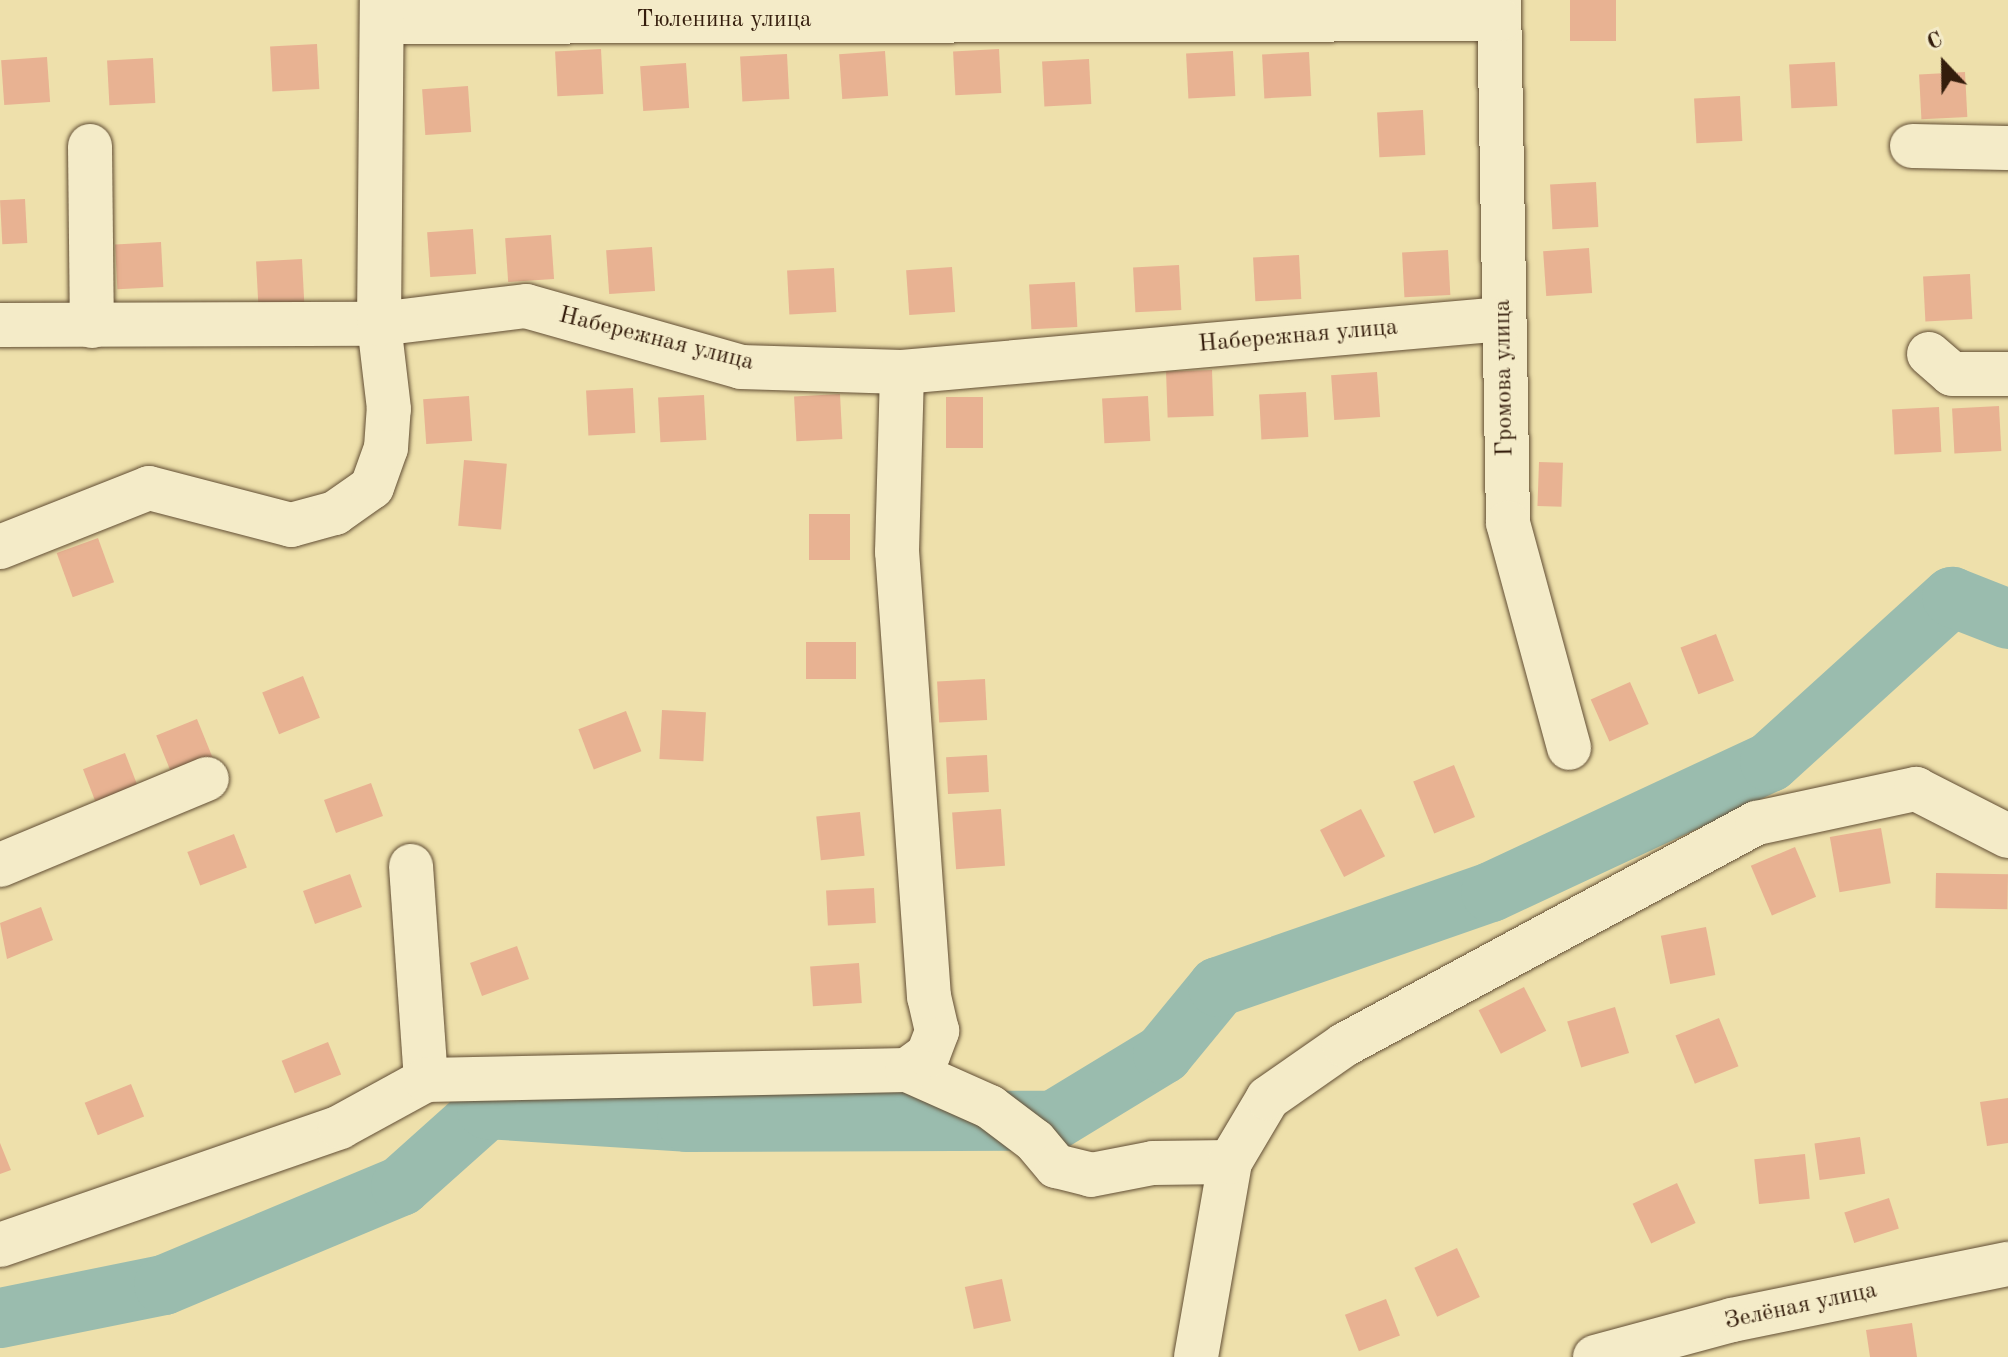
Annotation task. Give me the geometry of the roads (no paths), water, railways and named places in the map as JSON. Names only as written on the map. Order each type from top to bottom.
[{"type":"street","name":"Тюленина улица","points":[[0,547],[149,488],[291,525],[335,513],[372,487],[386,448],[389,409],[379,324],[382,11],[1499,9]]},
{"type":"street","name":"Громова улица","points":[[1499,9],[1508,523],[1569,748]]},
{"type":"street","points":[[90,146],[92,326]]},
{"type":"street","points":[[1912,146],[2008,148]]},
{"type":"street","name":"Набережная улица","points":[[0,325],[379,324],[526,306],[741,367],[902,372],[1503,319]]},
{"type":"street","points":[[1929,354],[1952,374],[2008,374]]},
{"type":"street","points":[[902,372],[897,552],[929,997],[937,1031],[928,1055],[907,1070]]},
{"type":"street","points":[[0,865],[207,779]]},
{"type":"street","points":[[1196,1357],[1230,1162],[1268,1098],[1344,1045],[1757,823],[1916,789],[2008,836]]},
{"type":"street","points":[[411,866],[426,1080]]},
{"type":"street","points":[[0,1245],[340,1127],[426,1080],[907,1070],[990,1107],[1035,1141],[1056,1166],[1091,1175],[1153,1163],[1230,1162]]},
{"type":"street","name":"Зелёная улица","points":[[1595,1357],[1732,1320],[2008,1264]]},
{"type":"waterway","points":[[0,1318],[164,1285],[401,1186],[487,1109],[687,1122],[1053,1121],[1163,1054],[1218,987],[1491,892],[1770,762],[1952,597],[2008,619]]}]
